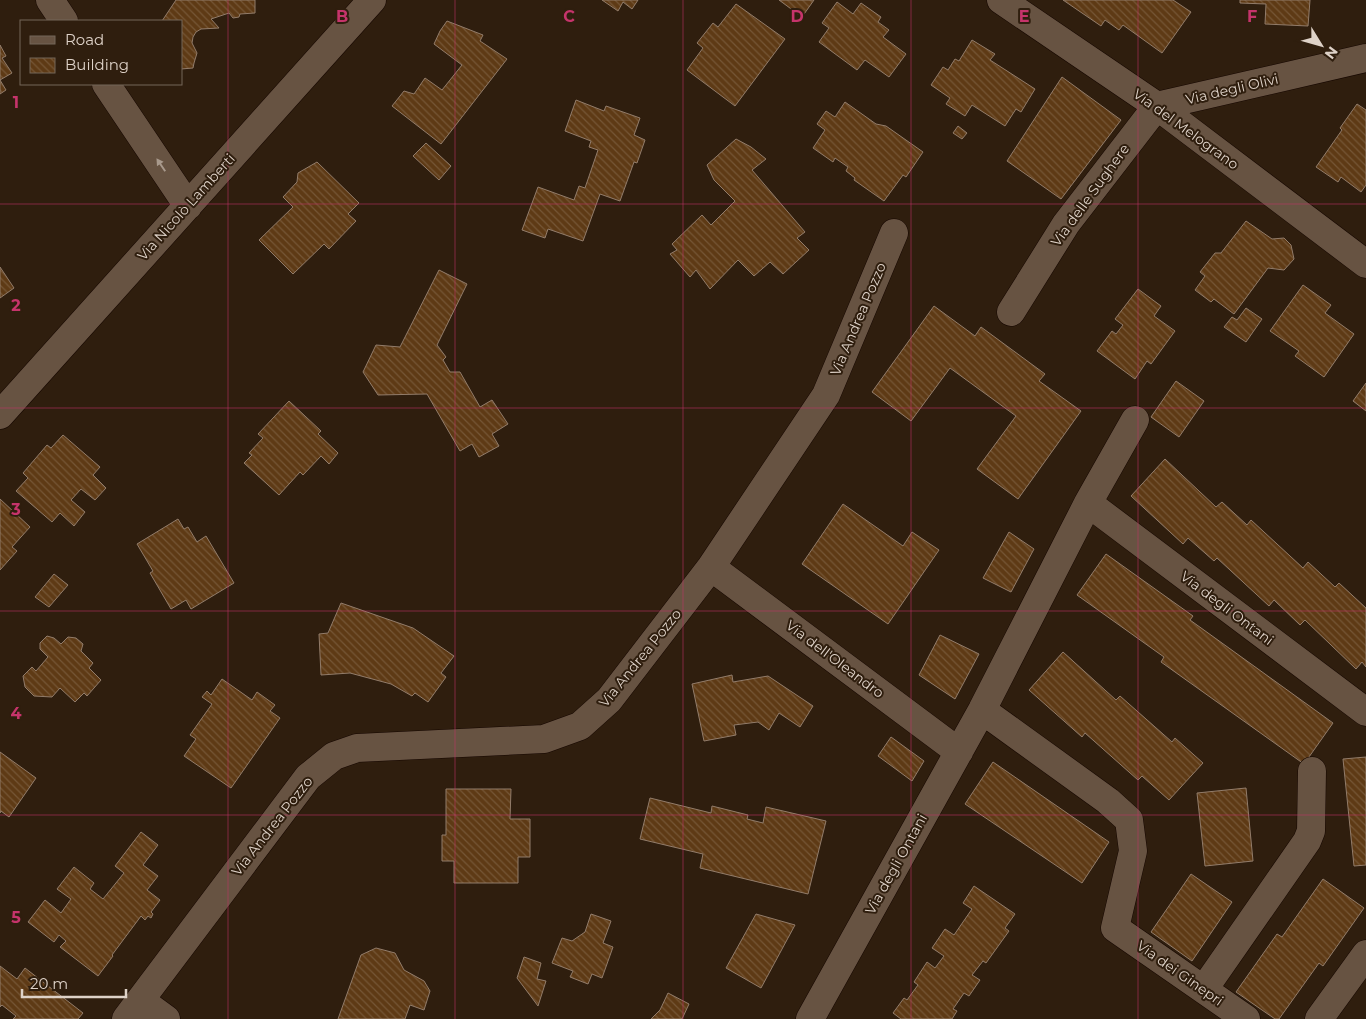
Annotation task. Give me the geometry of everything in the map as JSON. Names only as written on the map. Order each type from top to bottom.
[{"type":"street","points":[[50,0],[63,20]]},
{"type":"street","name":"Via Nicolò Lamberti","points":[[0,415],[372,0]]},
{"type":"street","name":"Via del Melograno","points":[[1001,0],[1157,106],[1366,264]]},
{"type":"street","name":"Via degli Olivi","points":[[1157,106],[1366,58]]},
{"type":"street","points":[[107,85],[188,206]]},
{"type":"street","name":"Via delle Sughere","points":[[1011,312],[1066,224],[1157,106]]},
{"type":"street","name":"Via Andrea Pozzo","points":[[133,1009],[308,777],[334,756],[357,748],[544,739],[580,726],[609,700],[712,567],[826,395],[894,233]]},
{"type":"street","name":"Via degli Ontani","points":[[810,1019],[982,710],[1088,503],[1135,420]]},
{"type":"street","name":"Via degli Ontani","points":[[1088,503],[1366,712]]},
{"type":"street","name":"Via dell'Oleandro","points":[[712,567],[959,752]]},
{"type":"street","name":"Via dei Ginepri","points":[[982,710],[1108,801],[1129,820],[1133,851],[1115,928],[1246,1019]]},
{"type":"street","points":[[1204,989],[1306,842],[1310,831],[1312,771]]},
{"type":"street","points":[[1319,1019],[1366,954]]},
{"type":"street","points":[[133,1009],[166,1019]]},
{"type":"building","points":[[176,0],[255,0],[255,13],[240,14],[239,17],[233,18],[229,13],[211,19],[219,28],[201,29],[196,32],[192,43],[197,53],[193,68],[182,69],[182,20],[163,20]]},
{"type":"building","points":[[602,0],[638,0],[632,9],[623,2],[618,11]]},
{"type":"building","points":[[779,0],[814,0],[802,17]]},
{"type":"building","points":[[1063,0],[1173,0],[1191,12],[1162,53],[1123,25],[1119,30],[1105,20],[1101,26]]},
{"type":"building","points":[[1240,0],[1310,0],[1308,26],[1265,24],[1266,4],[1240,3]]},
{"type":"building","points":[[837,2],[853,14],[861,3],[881,17],[878,22],[889,30],[883,37],[906,54],[889,77],[865,60],[857,70],[819,42],[829,28],[822,23]]},
{"type":"building","points":[[736,4],[785,39],[735,106],[687,70],[703,48],[697,43],[713,23],[718,27]]},
{"type":"building","points":[[447,21],[483,35],[480,41],[507,59],[441,144],[392,106],[404,91],[414,94],[425,78],[442,90],[462,65],[434,44]]},
{"type":"building","points":[[972,40],[995,54],[990,60],[1035,89],[1021,112],[1016,109],[1005,126],[972,105],[965,116],[946,104],[950,98],[931,85],[943,67],[948,70],[955,59],[959,61]]},
{"type":"building","points":[[0,45],[6,56],[2,58],[12,73],[0,80]]},
{"type":"building","points":[[1062,77],[1121,120],[1061,199],[1007,161]]},
{"type":"building","points":[[0,80],[6,90],[0,94]]},
{"type":"building","points":[[576,100],[604,111],[606,106],[640,118],[634,135],[645,140],[637,163],[634,162],[620,201],[600,194],[583,241],[548,229],[545,238],[522,230],[538,187],[574,200],[579,186],[585,188],[598,150],[589,147],[591,141],[565,131]]},
{"type":"building","points":[[845,102],[876,124],[886,126],[923,152],[906,177],[903,175],[884,201],[854,180],[855,178],[846,171],[848,167],[835,158],[833,162],[813,148],[825,130],[817,124],[826,111],[835,117]]},
{"type":"building","points":[[1357,104],[1366,110],[1366,185],[1361,192],[1341,177],[1338,182],[1316,167],[1342,130],[1340,128]]},
{"type":"building","points":[[958,126],[967,133],[962,139],[953,133]]},
{"type":"building","points":[[736,139],[751,147],[766,159],[752,170],[805,232],[797,238],[809,250],[783,274],[770,262],[754,276],[738,260],[710,289],[696,270],[690,277],[670,254],[677,250],[672,244],[702,215],[711,225],[735,201],[714,180],[707,165]]},
{"type":"building","points":[[426,143],[451,166],[439,180],[413,156]]},
{"type":"building","points":[[317,162],[359,203],[348,214],[356,221],[329,249],[324,244],[293,274],[259,240],[293,207],[283,197],[297,182],[298,173]]},
{"type":"building","points":[[1246,221],[1272,239],[1284,238],[1291,245],[1294,259],[1284,270],[1268,268],[1234,314],[1214,299],[1211,302],[1195,290],[1205,276],[1200,272],[1215,253],[1221,253]]},
{"type":"building","points":[[0,267],[14,288],[0,298]]},
{"type":"building","points":[[439,270],[467,284],[437,345],[446,357],[443,360],[450,372],[460,372],[480,407],[492,400],[508,424],[492,434],[499,446],[479,457],[472,444],[460,451],[427,394],[378,395],[363,372],[376,345],[400,347]]},
{"type":"building","points":[[1303,285],[1331,305],[1325,313],[1354,334],[1324,377],[1295,356],[1299,351],[1270,331]]},
{"type":"building","points":[[1138,289],[1161,306],[1154,316],[1175,331],[1151,364],[1147,361],[1135,379],[1097,351],[1112,331],[1116,334],[1123,325],[1115,319]]},
{"type":"building","points":[[934,306],[975,336],[981,327],[1045,374],[1039,381],[1081,411],[1018,499],[977,469],[1016,416],[950,368],[911,421],[872,392]]},
{"type":"building","points":[[1246,308],[1262,319],[1246,342],[1224,327],[1232,317],[1237,320]]},
{"type":"building","points":[[1176,381],[1204,401],[1179,437],[1151,417]]},
{"type":"building","points":[[1366,383],[1366,411],[1353,401]]},
{"type":"building","points":[[289,401],[321,431],[318,434],[338,453],[329,464],[321,456],[303,475],[300,472],[279,495],[244,463],[252,455],[249,453],[263,438],[258,434]]},
{"type":"building","points":[[63,435],[100,467],[93,475],[106,488],[95,500],[81,489],[71,500],[85,512],[74,526],[60,513],[52,522],[16,491],[28,478],[23,473],[47,445],[51,448]]},
{"type":"building","points":[[1165,459],[1216,507],[1222,502],[1247,525],[1251,520],[1303,568],[1308,562],[1335,587],[1339,583],[1366,608],[1366,667],[1362,662],[1356,669],[1305,620],[1300,625],[1274,600],[1269,606],[1217,558],[1214,561],[1188,538],[1183,544],[1131,496]]},
{"type":"building","points":[[0,499],[30,527],[12,547],[17,551],[0,570]]},
{"type":"building","points":[[843,504],[903,546],[912,532],[939,550],[888,624],[802,564]]},
{"type":"building","points":[[178,519],[184,529],[188,527],[197,542],[206,536],[234,583],[191,609],[186,600],[171,609],[150,573],[153,571],[137,544]]},
{"type":"building","points":[[1009,532],[1034,549],[1011,592],[983,578]]},
{"type":"building","points":[[1106,554],[1193,616],[1190,620],[1333,723],[1304,764],[1161,662],[1164,657],[1077,595]]},
{"type":"building","points":[[54,574],[68,585],[49,607],[35,597]]},
{"type":"building","points":[[341,603],[413,628],[454,656],[441,673],[446,677],[428,702],[415,693],[412,696],[391,684],[350,673],[321,675],[319,634],[328,633]]},
{"type":"building","points":[[940,635],[979,654],[955,699],[919,675]]},
{"type":"building","points":[[47,636],[54,638],[61,644],[68,637],[76,638],[83,644],[81,651],[93,663],[89,668],[101,680],[87,696],[84,693],[75,702],[60,688],[52,697],[34,696],[25,687],[23,676],[32,667],[36,671],[48,657],[40,649],[40,643]]},
{"type":"building","points":[[1063,652],[1116,700],[1120,696],[1172,742],[1175,738],[1203,763],[1169,800],[1142,776],[1138,780],[1085,733],[1082,737],[1029,690]]},
{"type":"building","points":[[732,675],[733,682],[768,676],[813,706],[800,727],[779,713],[769,730],[758,722],[734,725],[736,735],[704,741],[692,684]]},
{"type":"building","points":[[222,679],[252,700],[257,692],[275,705],[270,711],[280,718],[231,788],[184,756],[196,739],[190,735],[212,704],[202,697],[207,691],[211,695]]},
{"type":"building","points":[[891,737],[924,761],[912,781],[878,756]]},
{"type":"building","points":[[0,752],[36,778],[9,817],[1,811],[0,813]]},
{"type":"building","points":[[1366,757],[1366,865],[1354,866],[1343,759]]},
{"type":"building","points":[[993,762],[1109,842],[1082,883],[965,804]]},
{"type":"building","points":[[1246,788],[1253,861],[1205,866],[1197,793]]},
{"type":"building","points":[[446,789],[511,789],[510,819],[530,819],[530,857],[518,857],[518,883],[454,883],[454,861],[442,861],[442,835],[446,835]]},
{"type":"building","points":[[650,798],[711,813],[712,806],[748,815],[747,819],[763,823],[766,807],[826,821],[808,894],[700,868],[703,854],[640,839]]},
{"type":"building","points":[[141,832],[158,845],[143,865],[158,876],[147,890],[160,900],[151,912],[153,914],[151,918],[148,916],[145,920],[141,916],[98,976],[60,947],[66,941],[59,935],[54,942],[28,922],[45,900],[61,913],[71,899],[57,889],[74,867],[94,883],[90,889],[103,899],[124,873],[115,866]]},
{"type":"building","points":[[1191,874],[1232,902],[1192,961],[1151,932]]},
{"type":"building","points":[[1323,879],[1364,908],[1323,966],[1319,963],[1279,1019],[1275,1019],[1236,992],[1277,934],[1282,937]]},
{"type":"building","points":[[974,886],[1015,914],[1005,928],[1009,931],[986,963],[983,961],[972,975],[980,980],[969,996],[964,993],[953,1009],[957,1011],[952,1019],[901,1019],[893,1013],[904,998],[907,1000],[918,985],[914,982],[927,962],[935,968],[944,956],[932,948],[945,929],[954,935],[972,909],[963,903]]},
{"type":"building","points":[[591,914],[611,921],[603,943],[613,947],[602,978],[592,974],[588,984],[570,977],[573,971],[552,963],[562,938],[572,941],[585,932]]},
{"type":"building","points":[[756,914],[795,925],[761,988],[726,968]]},
{"type":"building","points":[[376,948],[395,953],[404,970],[424,981],[430,991],[424,1010],[410,1005],[405,1019],[338,1019],[361,955]]},
{"type":"building","points":[[524,957],[541,963],[537,979],[546,981],[538,1006],[517,978]]},
{"type":"building","points":[[0,966],[17,979],[25,968],[83,1013],[78,1019],[13,1019],[16,1016],[2,1005],[0,1007]]},
{"type":"building","points":[[668,993],[689,1004],[682,1019],[651,1019],[660,1010]]}]
